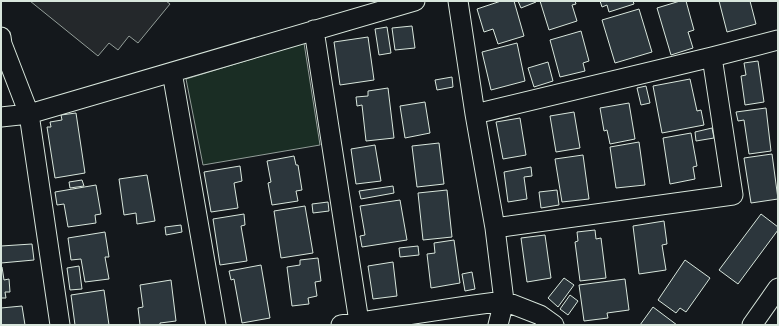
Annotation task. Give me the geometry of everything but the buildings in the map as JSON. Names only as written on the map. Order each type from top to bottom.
[{"type":"street","points":[[1,117],[29,114],[415,1]]},
{"type":"street","points":[[458,1],[475,114],[495,228],[504,301],[498,325]]},
{"type":"street","points":[[314,30],[350,324],[504,301],[540,315],[554,325]]},
{"type":"street","points":[[1,37],[2,44],[29,114],[60,325]]},
{"type":"street","points":[[475,114],[778,40]]},
{"type":"street","points":[[495,228],[733,195],[712,57]]},
{"type":"street","points":[[172,72],[216,325]]},
{"type":"street","points":[[752,325],[778,288]]},
{"type":"green space","points":[[304,43],[320,145],[203,165],[186,79]]},
{"type":"shaded area","points":[[30,1],[166,1],[170,4],[138,43],[129,36],[118,50],[109,43],[98,56]]}]
